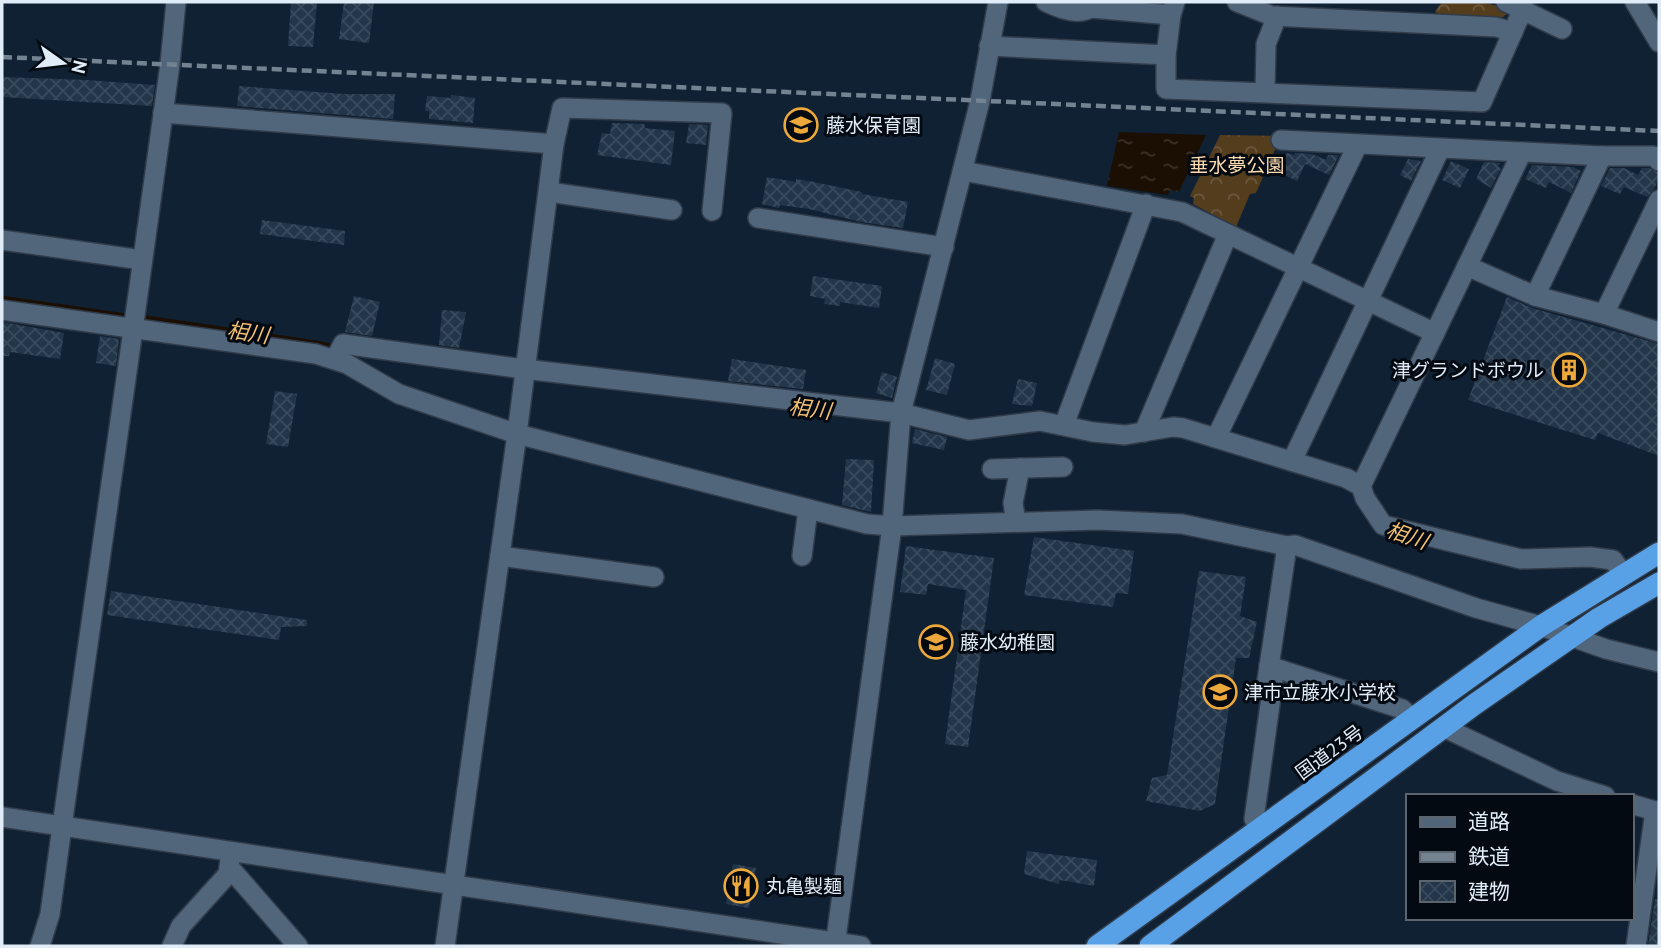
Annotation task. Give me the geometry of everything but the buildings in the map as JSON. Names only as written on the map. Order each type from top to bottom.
[{"type":"highway","name":"国道23号","points":[[1097,946],[1541,626],[1614,561],[1659,553]]},
{"type":"highway","points":[[1150,946],[1572,637],[1659,583]]},
{"type":"street","points":[[40,946],[50,914],[163,113],[176,2]]},
{"type":"street","points":[[835,944],[892,526],[900,419],[920,318],[944,247],[980,101],[998,2]]},
{"type":"street","points":[[1046,2],[1065,9],[1085,11],[1091,5],[1173,8],[1166,55],[1166,89],[1482,102],[1518,20],[1526,11]]},
{"type":"street","points":[[1237,2],[1277,16],[1324,10],[1496,27],[1513,33]]},
{"type":"street","points":[[1506,2],[1562,29]]},
{"type":"street","points":[[1635,2],[1659,42]]},
{"type":"street","points":[[1265,92],[1266,44],[1277,16]]},
{"type":"street","points":[[989,46],[1166,55]]},
{"type":"street","points":[[445,946],[517,434],[554,144],[562,108],[722,113],[712,211]]},
{"type":"street","points":[[163,113],[554,144]]},
{"type":"street","points":[[1280,140],[1602,156],[1654,156],[1659,161]]},
{"type":"street","points":[[1216,438],[1358,144]]},
{"type":"street","points":[[1292,461],[1440,149]]},
{"type":"street","points":[[1361,486],[1522,152]]},
{"type":"street","points":[[1535,296],[1602,156]]},
{"type":"street","points":[[963,171],[1182,212],[1435,333]]},
{"type":"street","points":[[549,192],[672,210]]},
{"type":"street","points":[[1604,314],[1659,200]]},
{"type":"street","points":[[1064,425],[1146,204]]},
{"type":"street","points":[[758,218],[944,247]]},
{"type":"street","points":[[1144,432],[1228,234]]},
{"type":"street","points":[[2,240],[142,260]]},
{"type":"street","points":[[1467,266],[1535,296],[1659,332]]},
{"type":"street","points":[[2,310],[134,320],[316,354],[338,353],[523,374],[900,419],[969,430],[1040,421],[1113,434],[1173,427],[1346,478],[1361,486],[1365,498],[1382,525],[1521,559],[1590,557],[1614,561]]},
{"type":"street","points":[[338,353],[399,394],[517,434],[867,524],[892,526],[1098,520],[1182,524],[1287,546],[1295,545],[1476,608],[1541,626],[1606,649],[1659,662]]},
{"type":"street","points":[[992,469],[1063,467]]},
{"type":"street","points":[[1016,523],[1013,503],[1020,468]]},
{"type":"street","points":[[802,556],[808,509]]},
{"type":"street","points":[[1254,819],[1273,683],[1267,680],[1287,546]]},
{"type":"street","points":[[499,556],[654,577]]},
{"type":"street","points":[[1269,666],[1402,709],[1413,719]]},
{"type":"street","points":[[1445,728],[1557,781],[1599,794]]},
{"type":"street","points":[[1633,805],[1657,812],[1636,946]]},
{"type":"street","points":[[2,817],[62,826],[231,860],[454,885],[861,946]]},
{"type":"street","points":[[175,938],[195,909],[229,874],[231,860]]},
{"type":"street","points":[[231,860],[298,946]]},
{"type":"green space","points":[[1442,2],[1490,4],[1507,9],[1513,14],[1507,14],[1498,21],[1474,16],[1439,16],[1435,11]]},
{"type":"green space","name":"垂水夢公園","points":[[1220,135],[1281,136],[1256,193],[1250,194],[1236,227],[1193,204],[1194,198],[1190,196]]},
{"type":"water","points":[[1119,132],[1206,135],[1179,192],[1170,190],[1168,195],[1107,186]]},
{"type":"waterway","name":"相川","points":[[2,298],[128,316]]},
{"type":"waterway","name":"相川","points":[[141,317],[336,347]]},
{"type":"railway","points":[[2,57],[1659,131]]},
{"type":"place","name":"藤水保育園","points":[[801,125]]},
{"type":"place","name":"津グランドボウル","points":[[1569,370]]},
{"type":"place","name":"藤水幼稚園","points":[[936,642]]},
{"type":"place","name":"津市立藤水小学校","points":[[1220,692]]},
{"type":"place","name":"丸亀製麺","points":[[741,886]]}]
